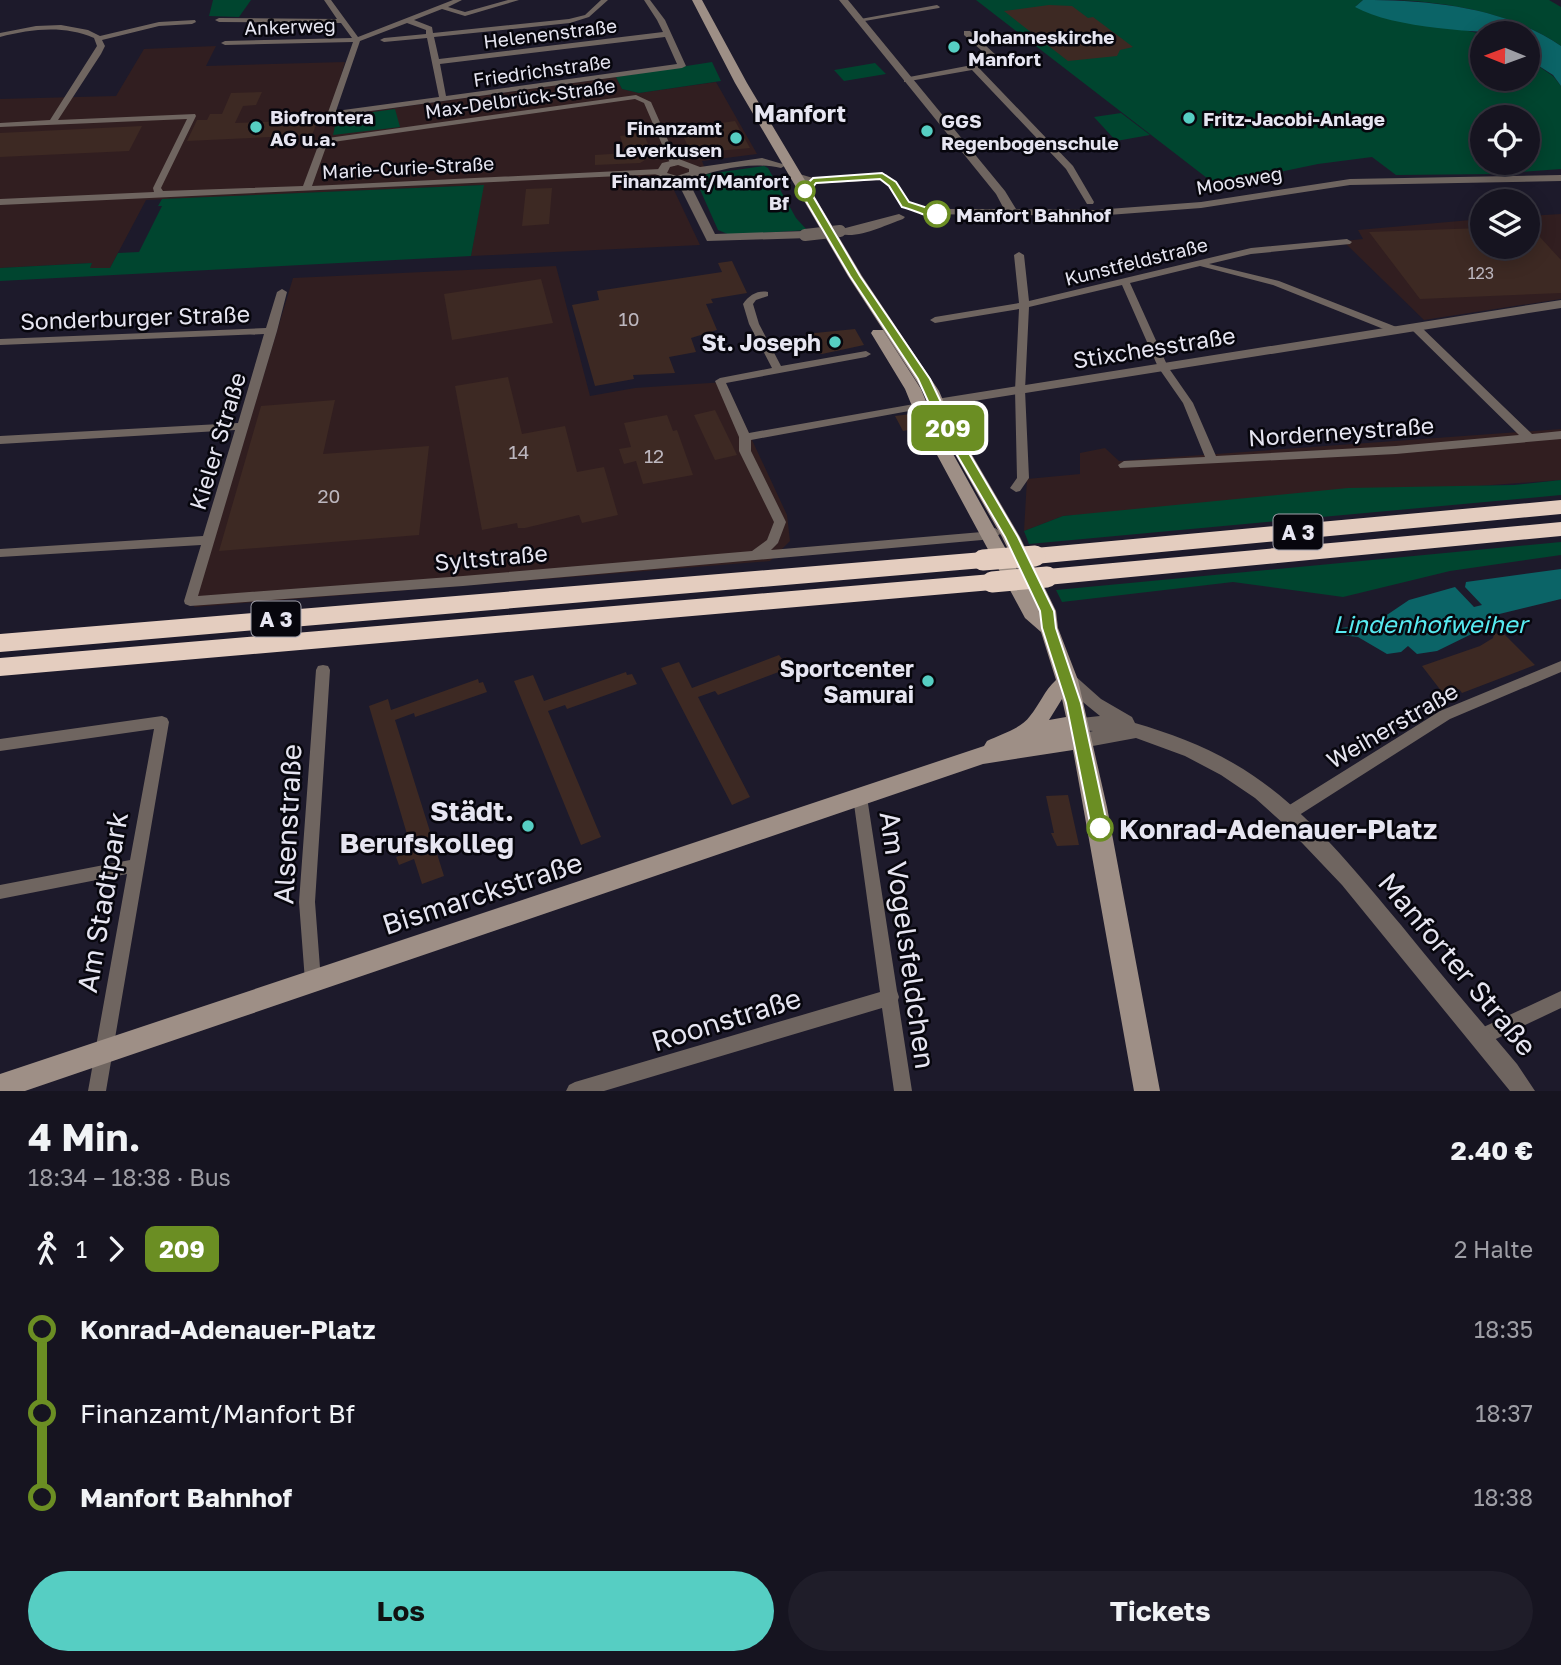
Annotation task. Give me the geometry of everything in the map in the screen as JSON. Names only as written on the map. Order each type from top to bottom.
[{"type":"highway","name":"A 3","points":[[0,643],[1035,556],[1561,507]]},
{"type":"highway","name":"A 3","points":[[0,667],[1047,578],[1561,529]]},
{"type":"main road","points":[[685,0],[781,165],[928,404]]},
{"type":"main road","points":[[697,0],[796,176],[809,186],[998,530],[1047,611],[1049,628],[1068,680],[1080,732],[1116,909],[1147,1091]]},
{"type":"main road","points":[[1028,731],[1037,723],[1051,697],[1068,680]]},
{"type":"main road","name":"Bismarckstraße","points":[[983,755],[1003,741],[1028,731],[1080,732]]},
{"type":"main road","name":"Bismarckstraße","points":[[0,1087],[983,755],[1080,732]]},
{"type":"street","points":[[327,0],[357,40]]},
{"type":"street","name":"Ankerweg","points":[[225,43],[357,40],[459,0]]},
{"type":"street","points":[[442,7],[465,14],[516,0]]},
{"type":"street","points":[[384,40],[570,21],[587,16],[605,0]]},
{"type":"street","name":"Friedrichstraße","points":[[357,40],[331,117],[682,66],[668,34],[652,4],[647,0]]},
{"type":"street","points":[[843,0],[1001,193],[1011,211]]},
{"type":"street","points":[[859,20],[937,8]]},
{"type":"street","points":[[219,20],[344,21]]},
{"type":"street","points":[[409,21],[429,29],[443,99]]},
{"type":"street","points":[[0,35],[67,27],[98,39],[159,23],[192,22]]},
{"type":"street","points":[[907,80],[974,67],[995,59],[967,33]]},
{"type":"street","name":"Helenenstraße","points":[[436,62],[668,34]]},
{"type":"street","points":[[52,123],[97,54],[101,46],[98,39]]},
{"type":"street","points":[[974,67],[1070,168],[1092,202],[1078,203]]},
{"type":"street","name":"Max-Delbrück-Straße","points":[[306,189],[322,146],[331,140],[636,97],[647,102],[674,163]]},
{"type":"street","points":[[0,125],[192,116],[158,188],[160,193]]},
{"type":"street","points":[[772,150],[760,158],[695,169],[682,180],[667,179],[660,172],[666,165],[674,163],[695,169],[762,162],[781,165]]},
{"type":"street","name":"Marie-Curie-Straße","points":[[0,201],[660,172]]},
{"type":"street","points":[[809,186],[882,176],[892,184],[906,205]]},
{"type":"street","name":"Moosweg","points":[[923,212],[1096,213],[1180,207],[1350,182],[1561,178]]},
{"type":"street","points":[[682,180],[711,238],[840,232],[863,229],[899,217],[915,219],[923,212],[917,206],[906,205],[895,210],[899,217]]},
{"type":"street","name":"Kunstfeldstraße","points":[[935,320],[1025,306],[1251,251],[1347,242]]},
{"type":"street","points":[[1016,488],[1024,478],[1020,391],[1025,306],[1024,276],[1018,255]]},
{"type":"street","points":[[1199,265],[1276,282],[1395,331]]},
{"type":"street","points":[[1125,282],[1163,367],[1188,403],[1212,460]]},
{"type":"street","name":"Kieler Straße","points":[[190,601],[282,292]]},
{"type":"street","points":[[765,294],[752,298],[748,304],[754,324],[778,370]]},
{"type":"street","name":"Stixchesstraße","points":[[928,404],[1561,304]]},
{"type":"street","points":[[1416,328],[1529,438]]},
{"type":"street","name":"Sonderburger Straße","points":[[0,342],[272,331]]},
{"type":"street","points":[[754,555],[776,537],[780,522],[745,451],[745,438],[720,381],[866,354]]},
{"type":"street","points":[[745,438],[928,404]]},
{"type":"street","points":[[0,440],[243,426]]},
{"type":"street","name":"Norderneystraße","points":[[1124,465],[1396,450],[1561,435]]},
{"type":"street","name":"Syltstraße","points":[[190,601],[796,553],[998,530]]},
{"type":"street","points":[[776,537],[796,553]]},
{"type":"street","points":[[0,553],[209,540]]},
{"type":"street","name":"Weiherstraße","points":[[1288,814],[1445,715],[1561,666]]},
{"type":"street","name":"Alsenstraße","points":[[313,981],[307,902],[323,670]]},
{"type":"street","points":[[1068,680],[1136,731]]},
{"type":"street","name":"Am Stadtpark","points":[[0,746],[162,722],[97,1091]]},
{"type":"street","points":[[1080,732],[1136,731],[1172,742],[1216,760],[1261,791],[1288,814]]},
{"type":"street","name":"Am Vogelsfeldchen","points":[[860,797],[903,1091]]},
{"type":"street","name":"Manforter Straße","points":[[1288,814],[1325,851],[1524,1091]]},
{"type":"street","points":[[0,892],[135,866]]},
{"type":"street","name":"Roonstraße","points":[[575,1091],[891,997]]},
{"type":"street","points":[[1480,1037],[1561,999]]},
{"type":"shaded area","points":[[213,0],[251,0],[239,17],[209,16]]},
{"type":"shaded area","points":[[976,0],[1363,0],[1356,6],[1470,31],[1470,91],[1540,91],[1540,67],[1553,76],[1561,86],[1561,169],[1540,171],[1540,105],[1470,105],[1470,174],[1396,175],[1372,157],[1318,164],[1216,185]]},
{"type":"shaded area","points":[[1398,0],[1549,0],[1561,7],[1561,46],[1540,34],[1540,21],[1512,21],[1441,4]]},
{"type":"shaded area","points":[[216,46],[206,66],[345,62],[329,117],[616,77],[622,89],[639,93],[716,82],[757,154],[702,161],[707,174],[698,185],[673,188],[700,245],[471,256],[483,185],[146,200],[110,268],[89,268],[92,263],[0,268],[0,99],[116,96],[144,49]]},
{"type":"shaded area","points":[[712,62],[721,81],[639,93],[622,89],[616,77]]},
{"type":"shaded area","points":[[875,63],[886,74],[844,81],[834,70]]},
{"type":"shaded area","points":[[395,109],[400,127],[333,135],[337,117]]},
{"type":"shaded area","points":[[1121,113],[1150,135],[1116,141],[1094,117]]},
{"type":"shaded area","points":[[764,166],[768,168],[796,218],[807,230],[730,235],[718,230],[698,185],[707,174]]},
{"type":"shaded area","points":[[484,185],[471,256],[0,281],[0,268],[92,263],[90,268],[110,268],[118,253],[139,252],[162,206],[158,206],[162,199]]},
{"type":"shaded area","points":[[1561,214],[1561,299],[1424,320],[1343,241],[1363,239],[1358,230],[1470,220],[1470,259],[1540,259],[1540,215]]},
{"type":"shaded area","points":[[556,266],[590,396],[635,388],[725,382],[787,515],[790,541],[770,561],[194,607],[293,278]]},
{"type":"shaded area","points":[[1561,429],[1561,480],[1063,516],[1024,531],[1027,479],[1080,474],[1080,453],[1105,448],[1119,461]]},
{"type":"shaded area","points":[[1561,480],[1561,495],[1029,544],[1024,531],[1063,516],[1348,488],[1514,485]]},
{"type":"shaded area","points":[[1561,542],[1561,555],[1450,571],[1343,597],[1233,582],[1062,602],[1056,590]]},
{"type":"water","points":[[1363,0],[1440,4],[1513,21],[1470,21],[1470,31],[1464,31],[1392,20],[1355,7]]},
{"type":"water","points":[[1540,34],[1561,46],[1561,86],[1553,75],[1540,67]]},
{"type":"water","name":"Lindenhofweiher","points":[[1561,569],[1561,599],[1487,617],[1490,625],[1437,651],[1417,654],[1408,646],[1401,652],[1387,654],[1358,637],[1340,635],[1335,629],[1375,623],[1409,600],[1455,587],[1474,607],[1482,605],[1465,587],[1466,582]]},
{"type":"building","points":[[1049,5],[1072,6],[1088,18],[1093,17],[1133,47],[1120,50],[1117,56],[1068,61],[1004,11]]},
{"type":"building","name":"Biofrontera AG u.a.","points":[[262,92],[256,105],[243,106],[235,123],[318,120],[312,135],[187,141],[197,120],[207,120],[210,114],[222,114],[231,93]]},
{"type":"building","name":"Finanzamt Leverkusen","points":[[735,121],[750,148],[695,153],[690,151],[680,129]]},
{"type":"building","points":[[142,126],[129,151],[0,157],[0,133]]},
{"type":"building","points":[[643,133],[653,155],[640,163],[595,165],[595,155],[626,153],[620,136]]},
{"type":"building","points":[[552,188],[549,224],[522,226],[526,189]]},
{"type":"building","points":[[1470,228],[1470,259],[1540,259],[1540,237],[1561,260],[1561,293],[1420,299],[1369,232]]},
{"type":"building","points":[[732,261],[747,293],[711,299],[713,303],[706,304],[717,330],[691,338],[696,352],[669,357],[675,373],[633,375],[634,379],[595,386],[572,305],[599,300],[597,291],[722,272],[718,263]]},
{"type":"building","points":[[541,279],[553,323],[452,340],[444,294]]},
{"type":"building","name":"St. Joseph","points":[[855,329],[864,345],[822,354],[799,348],[808,339],[805,334]]},
{"type":"building","points":[[508,377],[522,434],[565,426],[577,472],[604,467],[618,515],[582,523],[579,515],[525,528],[518,528],[517,523],[482,530],[455,386]]},
{"type":"building","points":[[335,400],[323,454],[429,446],[419,535],[219,551],[261,406]]},
{"type":"building","points":[[715,410],[737,455],[715,460],[694,415]]},
{"type":"building","points":[[911,414],[919,428],[903,431],[895,416]]},
{"type":"building","points":[[667,415],[673,431],[677,430],[693,475],[643,484],[636,461],[624,464],[619,449],[631,447],[624,423]]},
{"type":"building","points":[[1494,633],[1505,635],[1535,665],[1462,693],[1459,689],[1448,695],[1442,692],[1422,666],[1480,646],[1493,638]]},
{"type":"building","points":[[779,655],[782,659],[786,657],[792,667],[718,695],[715,691],[698,697],[750,797],[732,805],[661,668],[679,662],[692,688]]},
{"type":"building","points":[[626,672],[627,675],[632,674],[637,684],[567,709],[565,705],[548,711],[601,837],[581,845],[514,681],[533,675],[544,701]]},
{"type":"building","points":[[478,679],[479,683],[483,682],[487,692],[415,717],[414,713],[395,720],[444,876],[422,884],[414,859],[399,865],[396,857],[412,851],[369,706],[388,699],[391,710]]},
{"type":"building","points":[[1068,795],[1079,845],[1057,846],[1051,833],[1054,833],[1046,796]]},
{"type":"bus line","name":"209","points":[[937,214],[923,212],[917,206],[906,205],[892,184],[882,176],[813,181],[805,191],[855,276],[931,391],[943,419],[1011,537],[1047,611],[1049,628],[1068,680],[1100,828]]},
{"type":"place","name":"Johanneskirche Manfort","points":[[954,47]]},
{"type":"place","name":"Fritz-Jacobi-Anlage","points":[[1189,118]]},
{"type":"place","name":"Biofrontera AG u.a.","points":[[256,127]]},
{"type":"place","name":"GGS Regenbogenschule","points":[[927,131]]},
{"type":"place","name":"Finanzamt Leverkusen","points":[[736,138]]},
{"type":"place","name":"Finanzamt/Manfort Bf","points":[[805,191]]},
{"type":"place","name":"Manfort Bahnhof","points":[[937,214]]},
{"type":"place","name":"St. Joseph","points":[[835,342]]},
{"type":"place","name":"Sportcenter Samurai","points":[[928,681]]},
{"type":"place","name":"Städt. Berufskolleg","points":[[528,826]]},
{"type":"place","name":"Konrad-Adenauer-Platz","points":[[1100,828]]},
{"type":"district","name":"Manfort","points":[[800,112]]}]
